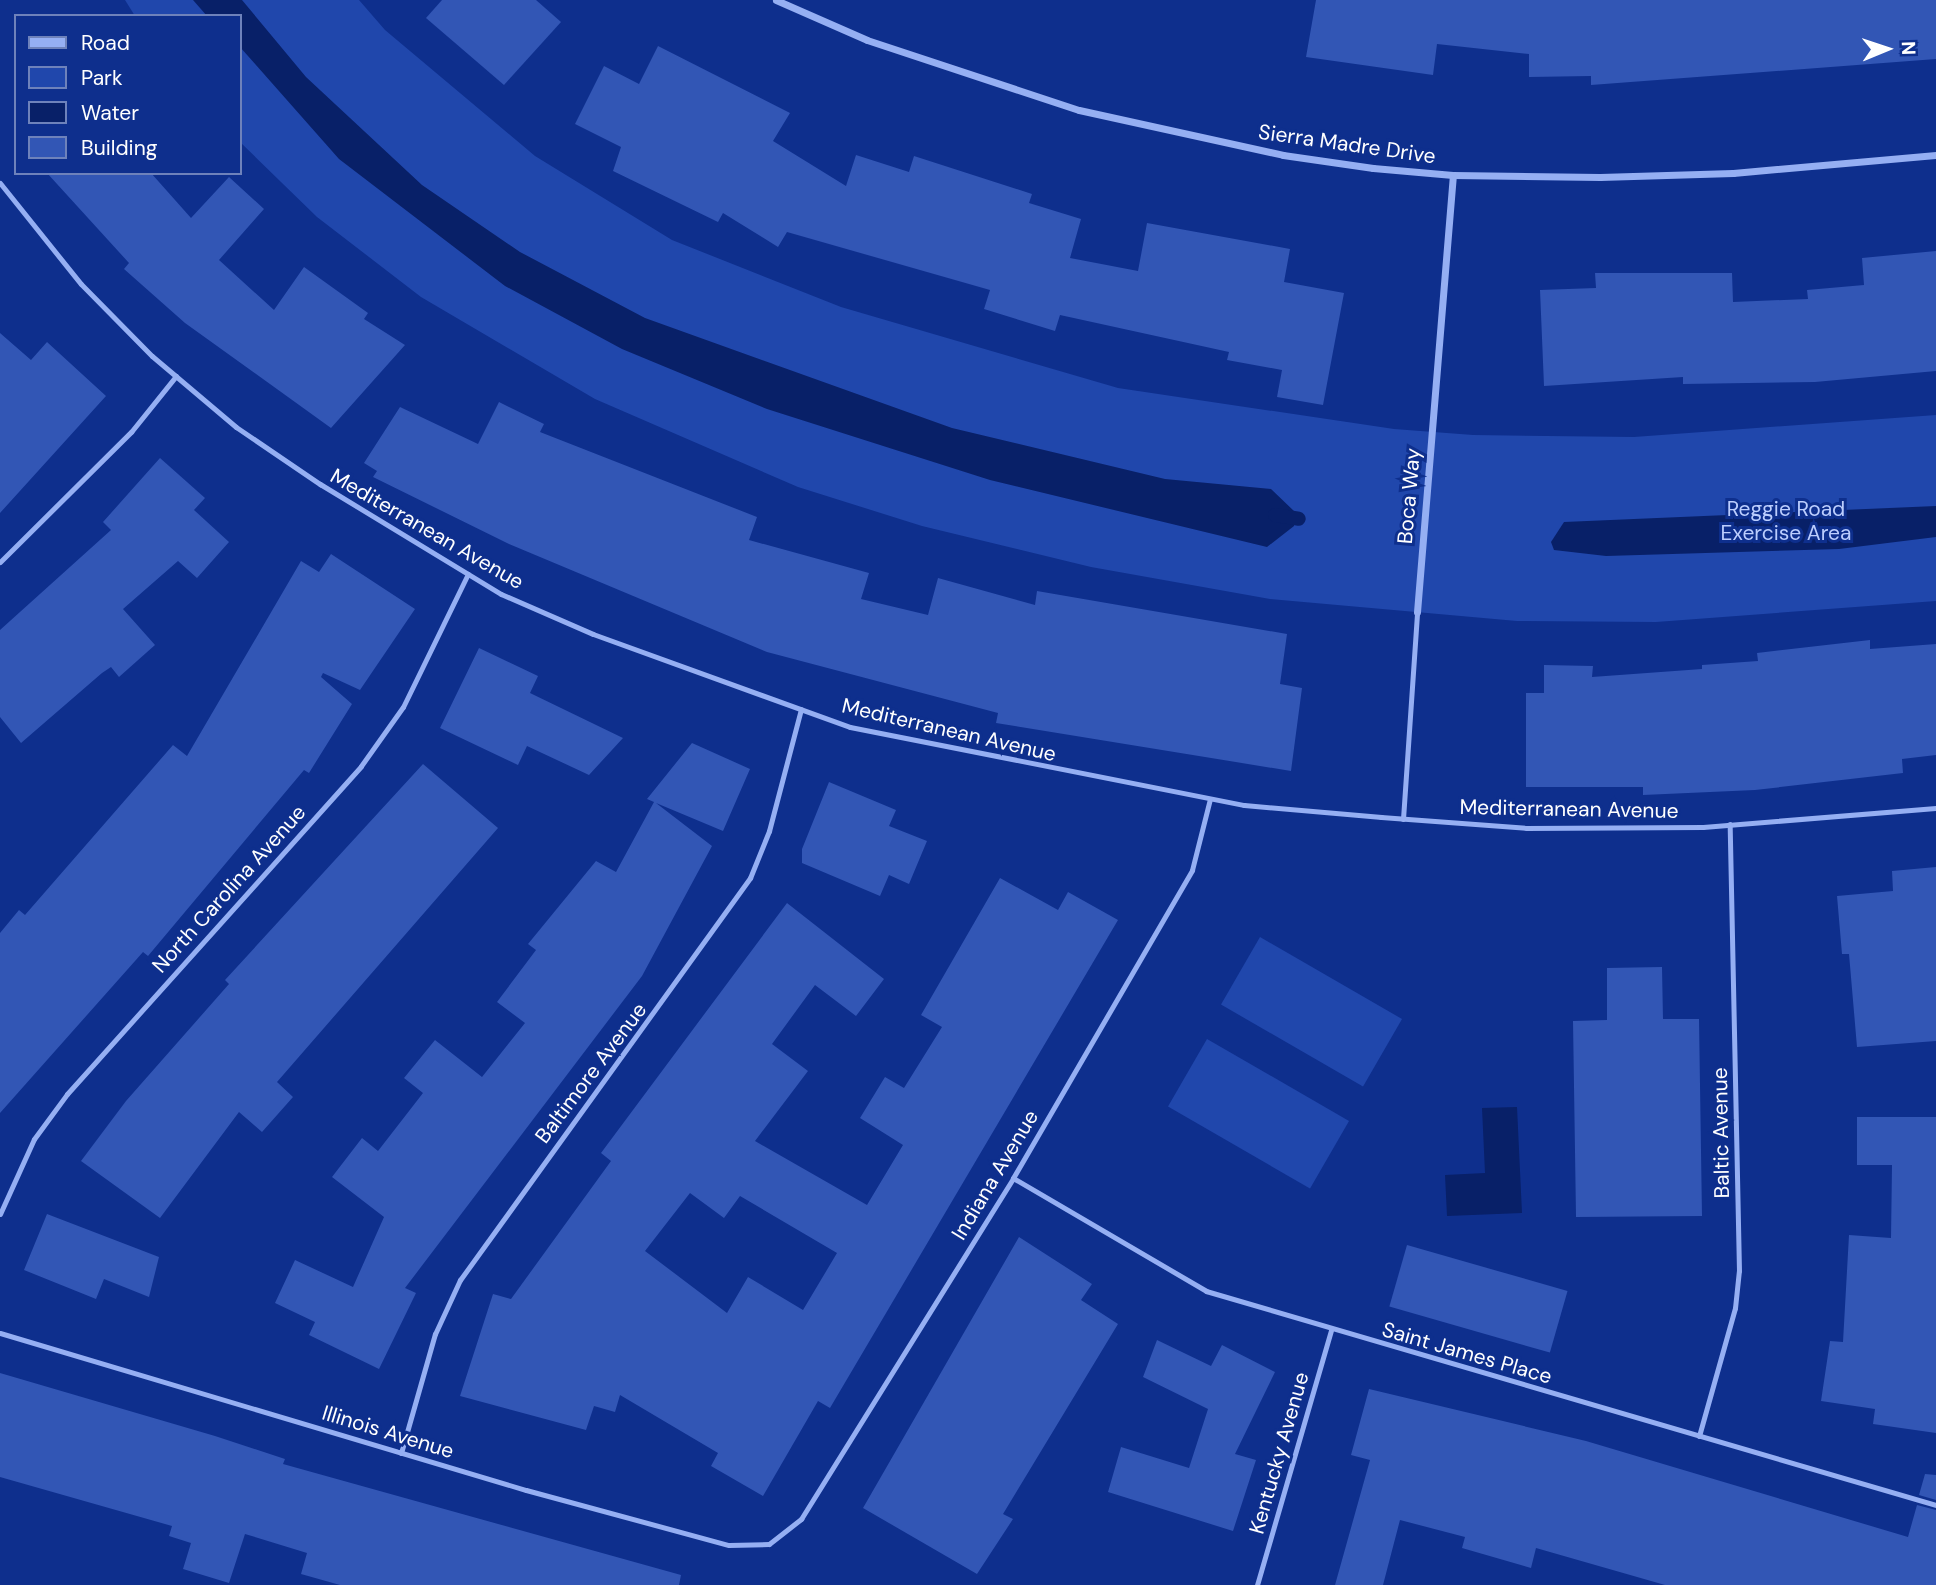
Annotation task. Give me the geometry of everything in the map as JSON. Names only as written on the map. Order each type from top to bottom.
[{"type":"street","name":"Sierra Madre Drive","points":[[776,0],[867,40],[1079,110],[1283,155],[1453,175],[1733,173],[1936,155]]},
{"type":"street","name":"Boca Way","points":[[1417,612],[1453,175]]},
{"type":"lane","name":"Mediterranean Avenue","points":[[0,183],[81,284],[176,376],[320,485],[468,574],[593,634],[850,727],[974,755],[1210,799],[1403,819],[1526,828],[1730,824],[1936,808]]},
{"type":"lane","points":[[0,562],[131,432],[176,376]]},
{"type":"lane","name":"North Carolina Avenue","points":[[0,1214],[34,1139],[66,1094],[361,766],[403,707],[468,574]]},
{"type":"lane","name":"Boca Way","points":[[1403,819],[1417,612]]},
{"type":"lane","name":"Baltimore Avenue","points":[[401,1453],[435,1334],[460,1280],[750,878],[769,831],[801,709]]},
{"type":"lane","name":"Indiana Avenue","points":[[769,1544],[801,1519],[1013,1178],[1192,870],[1210,799]]},
{"type":"lane","name":"Baltic Avenue","points":[[1699,1436],[1735,1308],[1739,1271],[1730,824]]},
{"type":"lane","name":"Saint James Place","points":[[1013,1178],[1206,1291],[1331,1331],[1936,1505]]},
{"type":"lane","name":"Kentucky Avenue","points":[[1256,1585],[1331,1331]]},
{"type":"lane","name":"Illinois Avenue","points":[[0,1333],[401,1453],[729,1545],[769,1544]]},
{"type":"green space","name":"Reggie Road Exercise Area","points":[[125,0],[359,0],[385,30],[535,156],[672,240],[841,307],[1118,388],[1394,429],[1473,435],[1634,437],[1936,415],[1936,601],[1656,622],[1517,621],[1270,599],[1091,567],[922,526],[798,487],[595,399],[421,297],[317,217],[242,144],[242,14],[134,14]]},
{"type":"green space","points":[[1260,937],[1402,1019],[1363,1087],[1221,1005]]},
{"type":"green space","points":[[1207,1039],[1349,1121],[1310,1189],[1168,1107]]},
{"type":"water","points":[[193,0],[242,0],[306,77],[422,185],[520,252],[645,318],[952,428],[1165,479],[1271,489],[1295,512],[1294,526],[1267,547],[990,480],[767,409],[622,349],[505,286],[339,159],[242,49],[242,14],[205,14]]},
{"type":"water","points":[[1936,506],[1936,537],[1839,549],[1606,556],[1554,550],[1551,542],[1564,522]]},
{"type":"water","points":[[1517,1107],[1522,1213],[1447,1216],[1445,1175],[1485,1173],[1482,1108]]},
{"type":"building","points":[[442,0],[536,0],[561,22],[504,85],[426,18]]},
{"type":"building","points":[[1316,0],[1936,0],[1936,59],[1591,85],[1591,76],[1529,77],[1529,54],[1437,44],[1433,75],[1306,57]]},
{"type":"building","points":[[658,46],[790,113],[773,141],[846,186],[856,155],[909,172],[914,156],[1032,194],[1029,203],[1081,219],[1070,258],[1138,271],[1147,223],[1290,249],[1284,282],[1344,293],[1323,405],[1277,397],[1282,370],[1227,360],[1229,352],[1060,315],[1055,331],[984,309],[990,290],[787,232],[778,247],[723,213],[718,222],[613,171],[621,147],[575,124],[604,66],[639,84]]},
{"type":"building","points":[[49,175],[153,175],[191,218],[229,177],[264,209],[219,260],[274,310],[304,267],[368,313],[364,319],[405,345],[331,428],[185,323],[124,269],[129,263]]},
{"type":"building","points":[[1936,251],[1936,371],[1815,382],[1683,384],[1683,377],[1544,386],[1540,290],[1596,288],[1595,273],[1732,273],[1733,302],[1808,299],[1807,290],[1864,285],[1862,258]]},
{"type":"building","points":[[0,333],[31,360],[47,342],[106,396],[0,513]]},
{"type":"building","points":[[499,402],[544,424],[540,432],[757,517],[749,540],[869,573],[861,599],[928,615],[938,578],[1035,605],[1037,591],[1287,634],[1280,684],[1302,688],[1291,771],[996,723],[998,713],[767,652],[509,544],[373,477],[377,471],[364,463],[400,407],[478,444]]},
{"type":"building","points":[[160,458],[205,498],[194,510],[229,542],[197,578],[178,561],[123,609],[155,645],[119,677],[111,667],[102,673],[21,743],[0,717],[0,630],[111,530],[103,522]]},
{"type":"building","points":[[331,554],[415,609],[360,690],[323,673],[321,677],[352,704],[309,773],[304,770],[148,956],[143,952],[0,1113],[0,933],[19,910],[25,915],[173,745],[187,756],[301,561],[319,572]]},
{"type":"building","points":[[1870,640],[1870,649],[1936,644],[1936,755],[1902,759],[1903,773],[1755,790],[1643,795],[1643,787],[1526,787],[1526,693],[1544,693],[1544,665],[1593,666],[1592,677],[1702,669],[1702,665],[1758,661],[1757,653]]},
{"type":"building","points":[[479,648],[538,676],[530,693],[623,738],[589,775],[527,746],[518,765],[440,728]]},
{"type":"building","points":[[692,743],[750,769],[723,831],[656,803],[712,846],[642,976],[405,1288],[416,1293],[379,1369],[309,1335],[315,1322],[275,1303],[295,1260],[353,1287],[384,1217],[332,1177],[362,1138],[378,1151],[423,1093],[404,1078],[435,1040],[482,1077],[525,1023],[497,1002],[536,950],[528,944],[596,861],[616,872],[654,802],[647,799]]},
{"type":"building","points":[[423,764],[498,828],[277,1082],[293,1097],[262,1132],[239,1112],[160,1218],[81,1161],[126,1101],[229,984],[225,980]]},
{"type":"building","points":[[829,782],[896,810],[889,826],[927,841],[909,884],[889,875],[880,896],[802,863],[802,849]]},
{"type":"building","points":[[1936,867],[1936,1041],[1857,1047],[1849,954],[1842,954],[1837,896],[1893,891],[1892,871]]},
{"type":"building","points":[[1000,878],[1058,910],[1068,892],[1118,920],[830,1408],[818,1401],[763,1496],[711,1466],[718,1453],[620,1395],[615,1412],[594,1406],[586,1430],[460,1396],[493,1294],[511,1299],[611,1161],[601,1153],[787,903],[884,979],[856,1016],[815,985],[772,1044],[808,1071],[755,1141],[867,1205],[903,1145],[860,1118],[885,1077],[904,1088],[942,1027],[921,1015]],"holes":[[[690,1193],[724,1218],[740,1196],[837,1253],[803,1310],[748,1277],[727,1313],[645,1251]]]},
{"type":"building","points":[[1662,967],[1663,1019],[1699,1019],[1702,1216],[1576,1217],[1573,1021],[1607,1020],[1607,968]]},
{"type":"building","points":[[1857,1117],[1936,1117],[1936,1433],[1873,1424],[1875,1409],[1821,1401],[1830,1341],[1843,1342],[1849,1235],[1891,1238],[1892,1165],[1857,1165]]},
{"type":"building","points":[[47,1214],[159,1257],[149,1297],[104,1279],[96,1299],[24,1270]]},
{"type":"building","points":[[1019,1237],[1092,1284],[1081,1300],[1118,1324],[1003,1514],[1013,1519],[977,1574],[863,1508]]},
{"type":"building","points":[[1407,1245],[1568,1291],[1550,1353],[1389,1307]]},
{"type":"building","points":[[1157,1340],[1211,1366],[1222,1345],[1275,1372],[1235,1454],[1256,1460],[1233,1531],[1108,1492],[1121,1447],[1189,1468],[1208,1409],[1143,1377]]},
{"type":"building","points":[[0,1373],[215,1436],[285,1459],[283,1464],[681,1575],[679,1585],[340,1585],[301,1574],[307,1553],[245,1534],[229,1583],[183,1569],[191,1543],[169,1536],[172,1526],[0,1477]]},
{"type":"building","points":[[1369,1389],[1586,1441],[1908,1537],[1917,1505],[1936,1510],[1936,1585],[1665,1585],[1536,1548],[1531,1568],[1462,1548],[1465,1537],[1400,1520],[1383,1585],[1335,1585],[1370,1460],[1351,1455]]},
{"type":"building","points":[[1925,1474],[1936,1475],[1936,1500],[1919,1495]]},
{"type":"waterway","points":[[1275,515],[1299,519]]}]
